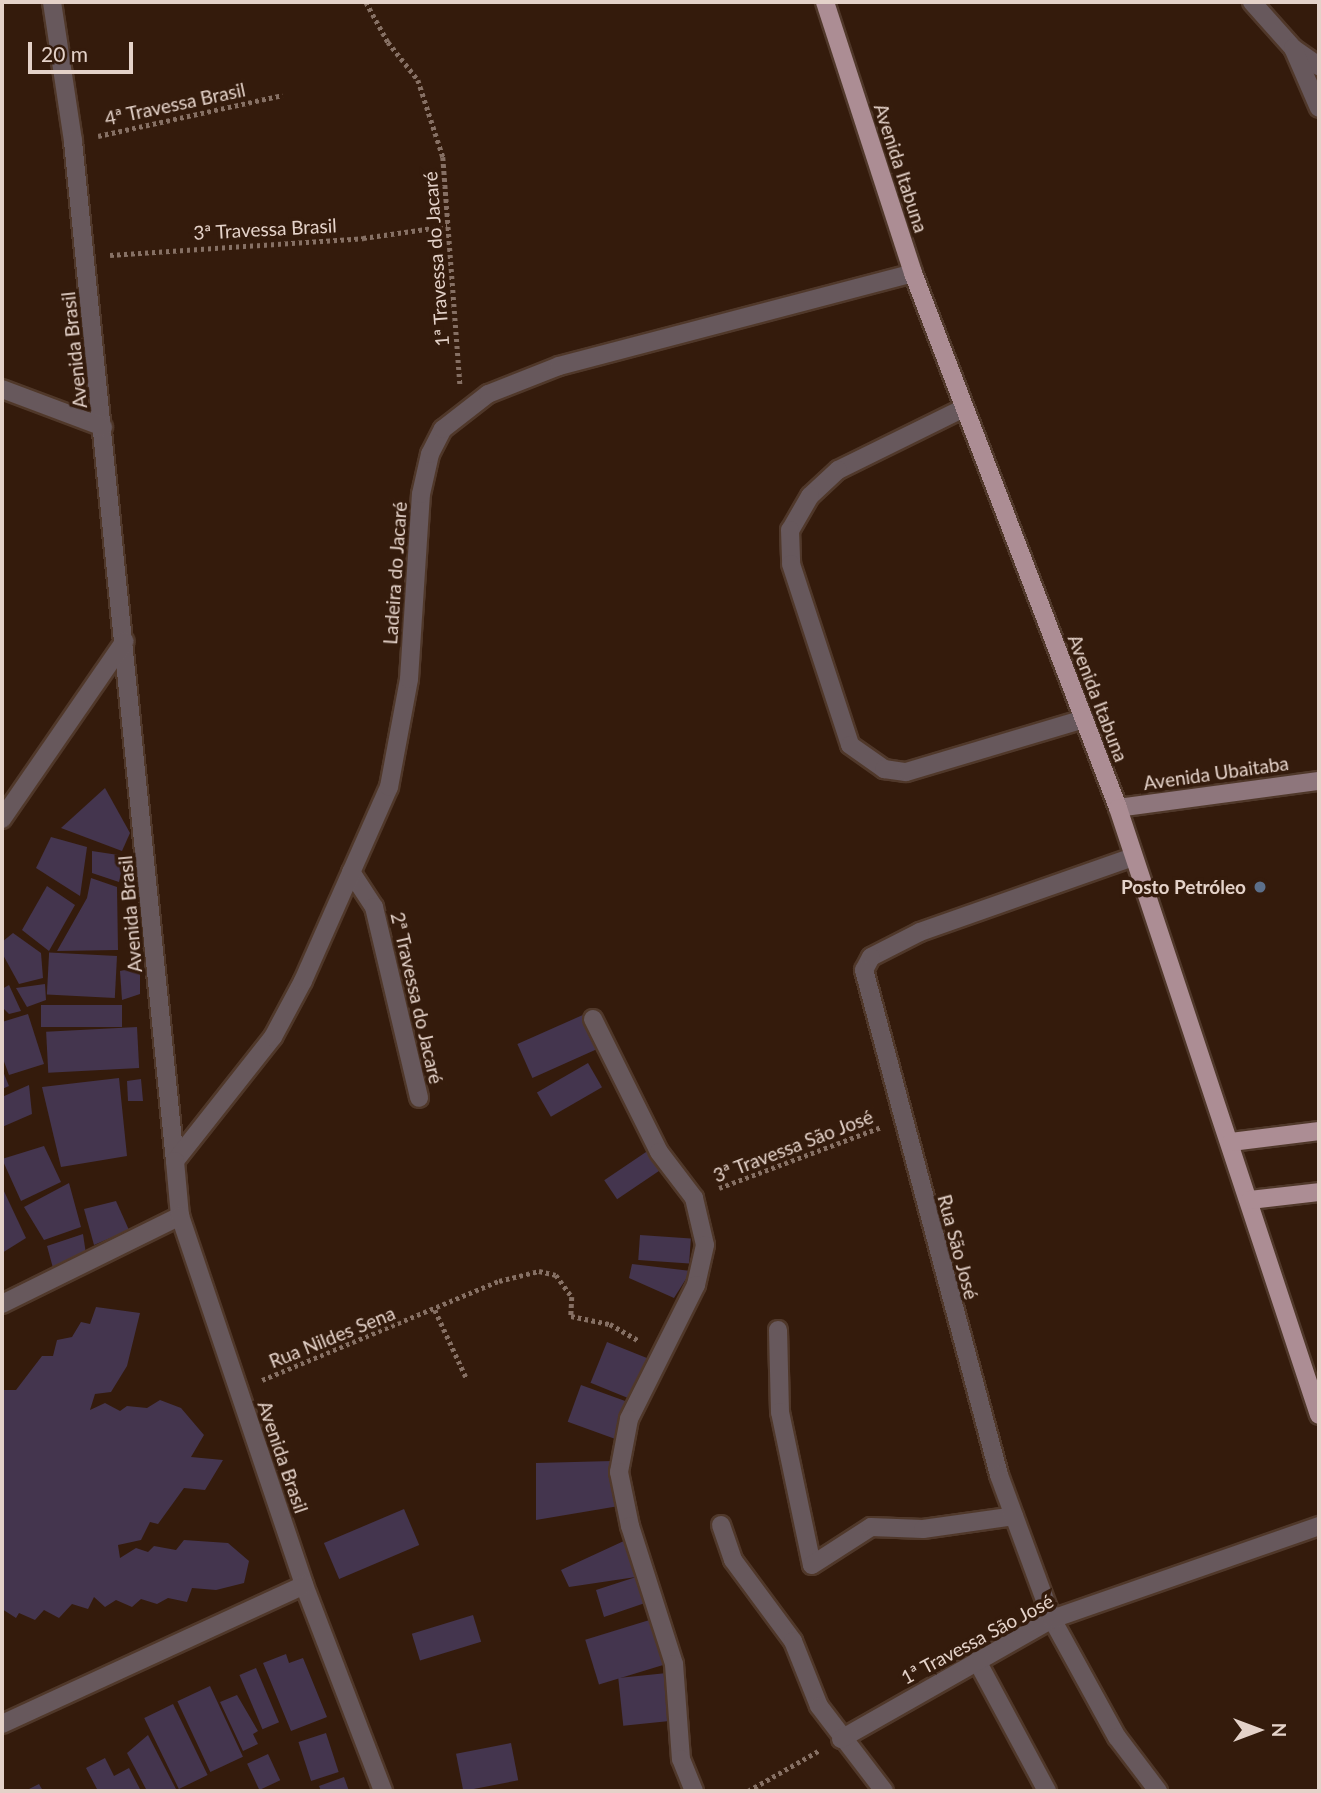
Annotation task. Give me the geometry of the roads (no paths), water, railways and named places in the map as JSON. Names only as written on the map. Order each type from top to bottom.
[{"type":"main road","name":"Avenida Itabuna","points":[[825,2],[913,273],[1118,807],[1231,1142],[1319,1415]]},
{"type":"main road","name":"Avenida Ubaitaba","points":[[1118,807],[1319,781]]},
{"type":"main road","points":[[1231,1142],[1319,1131]]},
{"type":"main road","points":[[1250,1200],[1319,1192]]},
{"type":"street","name":"Avenida Brasil","points":[[52,2],[73,141],[125,641],[180,1216],[304,1585],[383,1791]]},
{"type":"street","points":[[1252,2],[1293,48],[1319,66]]},
{"type":"street","points":[[1293,48],[1319,108]]},
{"type":"street","name":"Ladeira do Jacaré","points":[[175,1161],[272,1037],[303,981],[388,787],[409,679],[421,494],[429,454],[443,429],[464,409],[488,394],[559,366],[913,273]]},
{"type":"street","points":[[2,389],[103,427]]},
{"type":"street","points":[[964,408],[838,470],[810,496],[790,530],[791,564],[850,745],[884,769],[906,772],[1083,719]]},
{"type":"street","points":[[2,819],[125,641]]},
{"type":"street","name":"Rua São José","points":[[1133,858],[920,932],[870,957],[864,970],[865,984],[902,1120],[1014,1516],[1052,1619],[1117,1737],[1158,1791]]},
{"type":"street","name":"2ª Travessa do Jacaré","points":[[351,872],[374,907],[419,1098]]},
{"type":"street","points":[[593,1019],[659,1152],[694,1198],[705,1245],[696,1285],[629,1419],[620,1472],[630,1526],[674,1664],[681,1759],[694,1791]]},
{"type":"street","points":[[2,1304],[180,1216]]},
{"type":"street","points":[[778,1330],[780,1412],[812,1565],[870,1527],[923,1529],[1014,1516]]},
{"type":"street","points":[[721,1525],[733,1560],[793,1642],[819,1706],[841,1739],[884,1791]]},
{"type":"street","name":"1ª Travessa São José","points":[[841,1739],[1052,1619],[1319,1526]]},
{"type":"street","points":[[2,1724],[304,1585]]},
{"type":"street","points":[[977,1661],[1047,1791]]},
{"type":"place","name":"Posto Petróleo","points":[[1260,887]]}]
